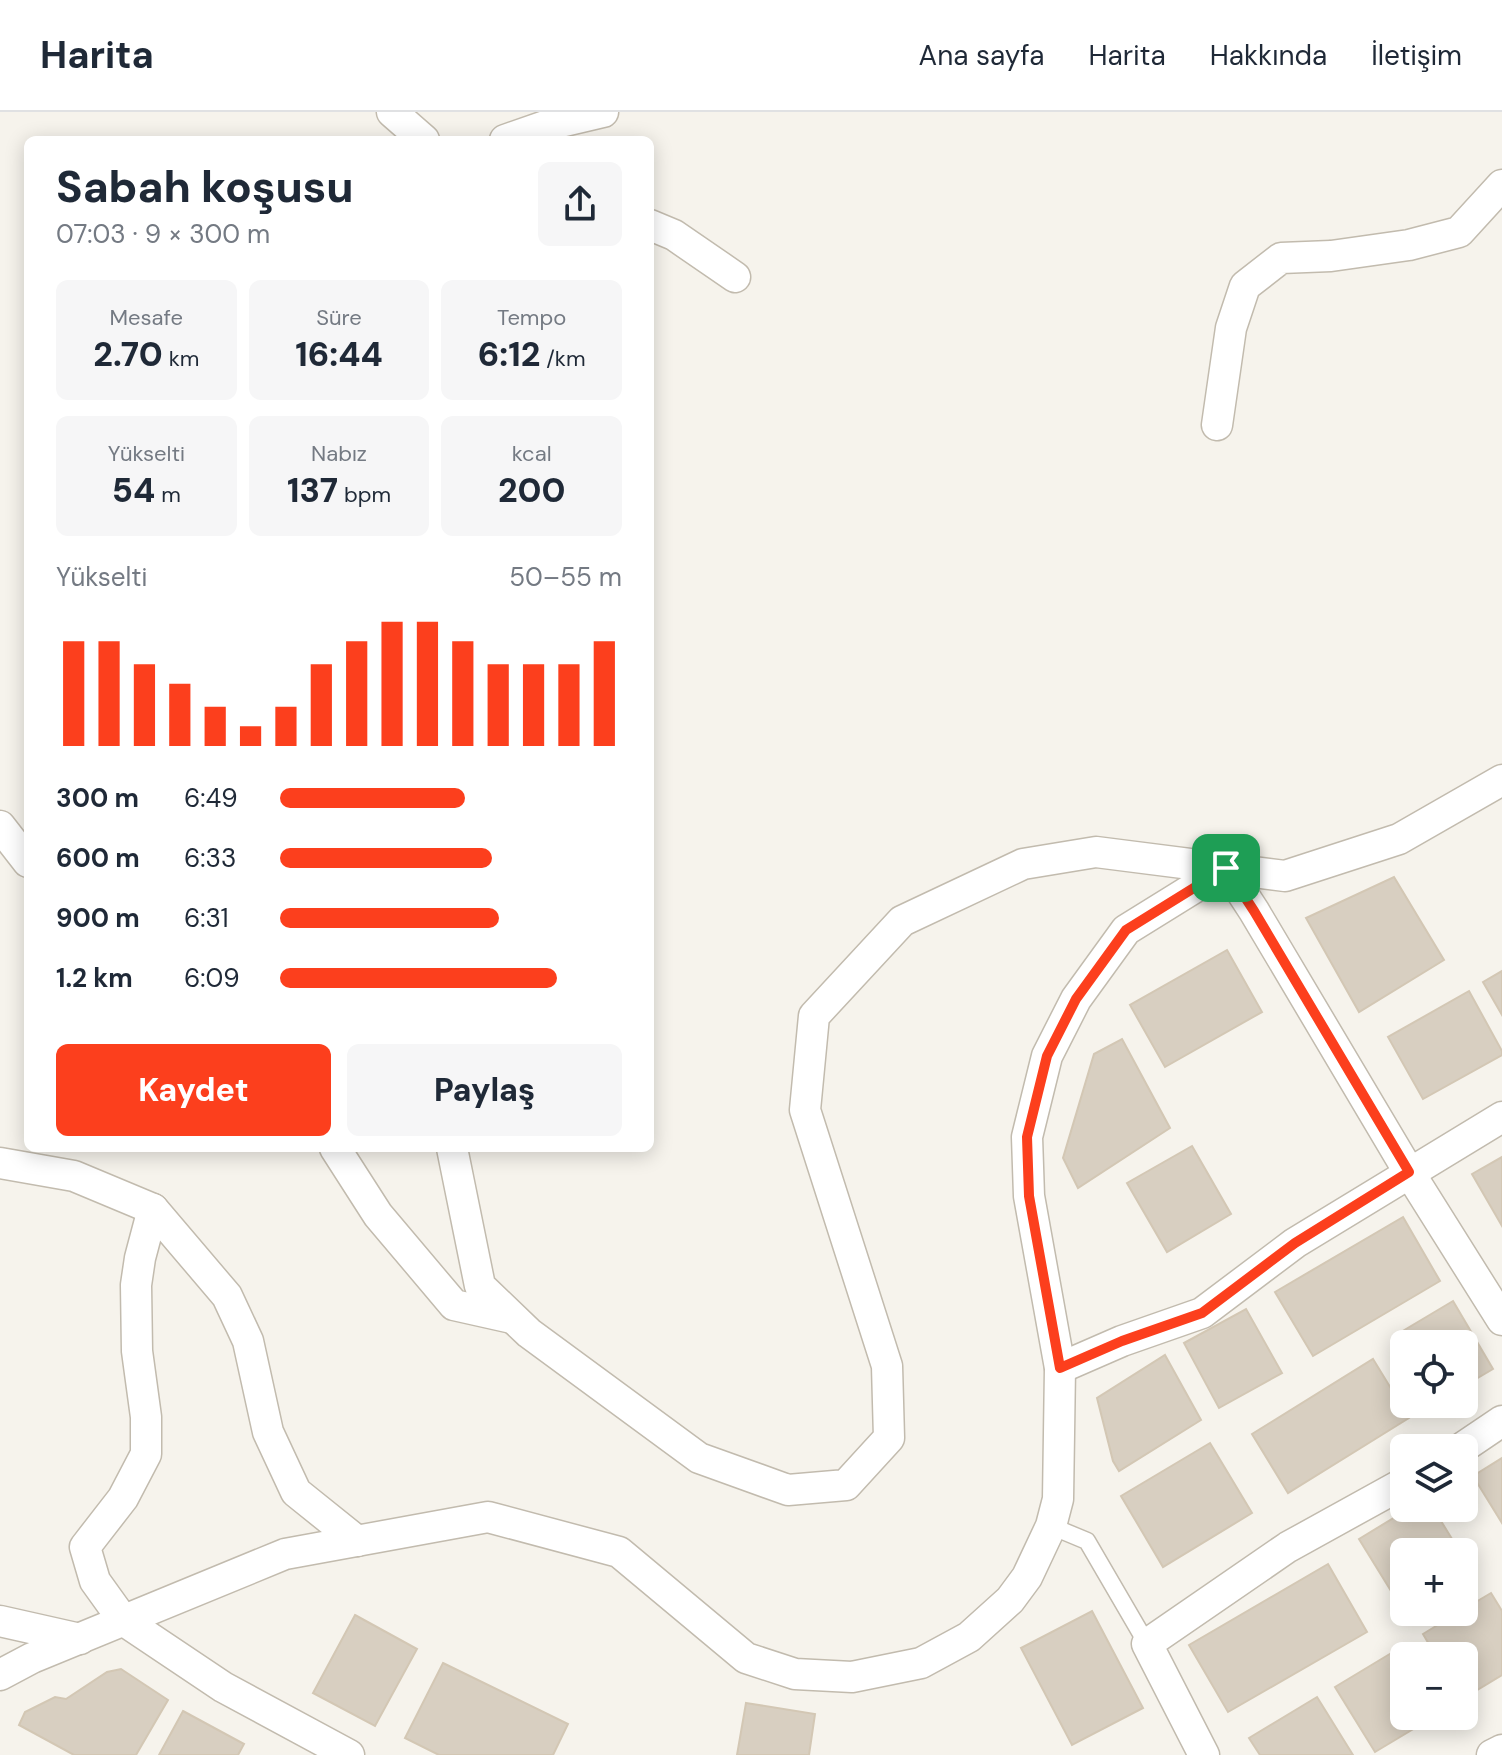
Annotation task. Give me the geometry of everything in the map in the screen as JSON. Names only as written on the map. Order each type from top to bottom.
[{"type":"street","points":[[392,112],[419,136]]},
{"type":"street","points":[[528,136],[551,132],[603,112]]},
{"type":"street","points":[[1217,425],[1231,328],[1245,286],[1281,258],[1331,256],[1409,245],[1459,232],[1502,185]]},
{"type":"street","points":[[654,227],[674,235],[735,277]]},
{"type":"street","points":[[453,1152],[480,1286],[529,1333],[699,1458],[788,1490],[846,1485],[889,1438],[887,1366],[805,1110],[814,1016],[902,921],[1023,864],[1096,852],[1285,876],[1399,839],[1502,780]]},
{"type":"street","points":[[0,826],[24,857]]},
{"type":"street","points":[[1226,868],[1502,1320]]},
{"type":"street","points":[[0,1675],[32,1658],[285,1554],[488,1517],[619,1552],[746,1658],[795,1674],[852,1677],[921,1663],[969,1637],[991,1620],[1018,1589],[1041,1552],[1058,1499],[1060,1368],[1029,1196],[1027,1137],[1047,1056],[1076,999],[1126,930],[1226,868]]},
{"type":"street","points":[[1060,1368],[1122,1341],[1202,1313],[1295,1243],[1502,1117]]},
{"type":"street","points":[[338,1152],[378,1215],[454,1305],[514,1318]]},
{"type":"street","points":[[0,1163],[74,1176],[153,1209],[227,1296],[248,1341],[268,1432],[296,1492],[357,1541]]},
{"type":"street","points":[[153,1209],[136,1285],[137,1351],[146,1417],[146,1454],[123,1498],[85,1547],[95,1581],[123,1620],[223,1687],[349,1755]]},
{"type":"street","points":[[1478,1437],[1502,1421]]},
{"type":"street","points":[[1204,1755],[1147,1644],[1288,1547],[1390,1491]]},
{"type":"street","points":[[0,1621],[80,1639]]},
{"type":"street","points":[[1492,1755],[1502,1750]]},
{"type":"lane","points":[[1051,1526],[1087,1541],[1147,1644]]},
{"type":"building","points":[[1394,877],[1444,960],[1359,1012],[1306,918]]},
{"type":"building","points":[[1227,950],[1262,1012],[1165,1067],[1130,1005]]},
{"type":"building","points":[[1502,971],[1502,1015],[1483,982]]},
{"type":"building","points":[[1469,991],[1502,1055],[1423,1099],[1388,1037]]},
{"type":"building","points":[[1122,1039],[1170,1128],[1078,1188],[1063,1158],[1094,1054]]},
{"type":"building","points":[[1192,1146],[1231,1214],[1167,1252],[1127,1183]]},
{"type":"building","points":[[1502,1157],[1502,1226],[1472,1174]]},
{"type":"building","points":[[1403,1217],[1440,1281],[1313,1356],[1275,1292]]},
{"type":"building","points":[[1453,1301],[1470,1330],[1404,1330]]},
{"type":"building","points":[[1246,1309],[1282,1373],[1219,1408],[1184,1343]]},
{"type":"building","points":[[1478,1344],[1493,1369],[1478,1378]]},
{"type":"building","points":[[1165,1355],[1201,1420],[1119,1471],[1113,1461],[1097,1398]]},
{"type":"building","points":[[1373,1359],[1390,1387],[1390,1418],[1409,1418],[1288,1493],[1252,1434]]},
{"type":"building","points":[[1210,1443],[1252,1513],[1163,1567],[1121,1496]]},
{"type":"building","points":[[1502,1458],[1502,1523],[1478,1484],[1478,1473]]},
{"type":"building","points":[[1390,1520],[1442,1522],[1451,1538],[1390,1538],[1390,1589],[1359,1539]]},
{"type":"building","points":[[1328,1564],[1367,1632],[1228,1712],[1189,1645]]},
{"type":"building","points":[[1491,1593],[1502,1611],[1502,1675],[1478,1690],[1478,1642],[1428,1642],[1423,1634],[1436,1626],[1478,1626],[1478,1601]]},
{"type":"building","points":[[1092,1611],[1143,1708],[1072,1745],[1021,1648]]},
{"type":"building","points":[[355,1615],[417,1649],[375,1726],[313,1693]]},
{"type":"building","points":[[1390,1654],[1390,1730],[1412,1730],[1375,1752],[1335,1687]]},
{"type":"building","points":[[443,1663],[568,1724],[553,1755],[439,1755],[405,1738]]},
{"type":"building","points":[[121,1669],[168,1700],[136,1755],[74,1755],[19,1725],[25,1712],[55,1697],[66,1699],[107,1672]]},
{"type":"building","points":[[1317,1697],[1353,1755],[1260,1755],[1249,1738]]},
{"type":"building","points":[[746,1703],[815,1714],[809,1755],[737,1755]]},
{"type":"building","points":[[183,1711],[244,1744],[238,1755],[159,1755]]},
{"type":"route","points":[[1226,868],[1409,1172],[1295,1243],[1202,1313],[1122,1341],[1060,1368],[1029,1196],[1027,1137],[1047,1056],[1076,999],[1126,930],[1226,868]]}]
